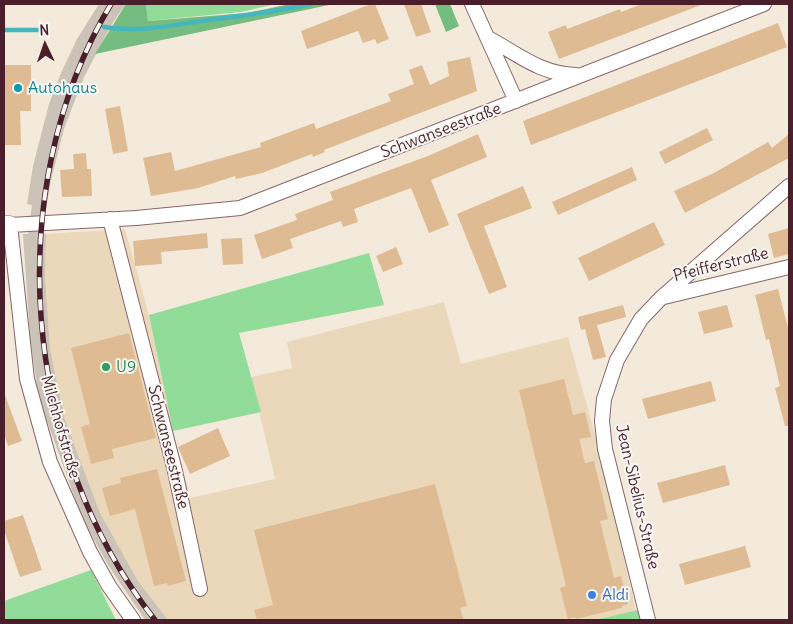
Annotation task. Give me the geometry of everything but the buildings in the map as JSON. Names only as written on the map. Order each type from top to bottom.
[{"type":"street","points":[[472,4],[516,101]]},
{"type":"street","name":"Schwanseestraße","points":[[7,225],[110,219],[240,208],[764,4]]},
{"type":"street","points":[[488,38],[536,67],[564,74],[581,75]]},
{"type":"street","name":"Jean-Sibelius-Straße","points":[[648,620],[606,449],[602,421],[604,399],[617,360],[642,319],[661,298],[789,186]]},
{"type":"street","name":"Schwanseestraße","points":[[110,219],[175,471],[200,589]]},
{"type":"street","name":"Milchhofstraße","points":[[7,225],[27,379],[50,462],[90,552],[109,586],[133,620]]},
{"type":"street","name":"Pfeifferstraße","points":[[661,298],[789,267]]},
{"type":"shaded area","points":[[99,4],[126,4],[112,24],[84,77],[64,129],[51,180],[42,233],[46,234],[45,277],[50,349],[65,420],[100,513],[138,581],[168,620],[145,620],[108,565],[82,518],[46,418],[37,386],[30,337],[23,234],[28,234],[32,205],[27,204],[33,166],[49,104],[61,73],[77,39]]},
{"type":"shaded area","points":[[125,229],[149,315],[173,431],[190,498],[275,479],[251,377],[292,368],[287,342],[444,302],[461,364],[568,337],[598,445],[638,620],[168,620],[138,581],[100,513],[65,420],[50,349],[45,277],[46,234]]},
{"type":"green space","points":[[126,4],[146,4],[148,21],[247,13],[290,4],[334,4],[95,54]]},
{"type":"green space","points":[[146,4],[276,4],[241,12],[148,21]]},
{"type":"green space","points":[[435,4],[450,4],[459,26],[446,32]]},
{"type":"green space","points":[[369,253],[384,305],[239,333],[261,412],[173,431],[149,315]]},
{"type":"green space","points":[[91,570],[116,620],[4,620],[4,601]]},
{"type":"green space","points":[[638,610],[640,620],[595,620]]},
{"type":"waterway","points":[[104,27],[117,29],[156,28],[311,4]]},
{"type":"waterway","points":[[4,30],[47,30]]},
{"type":"railway","points":[[111,4],[76,77],[52,154],[41,235],[41,318],[53,399],[76,478],[110,552],[155,620]]},
{"type":"place","name":"Autohaus","points":[[18,88]]},
{"type":"place","name":"U9","points":[[106,367]]},
{"type":"place","name":"Aldi","points":[[592,595]]}]
